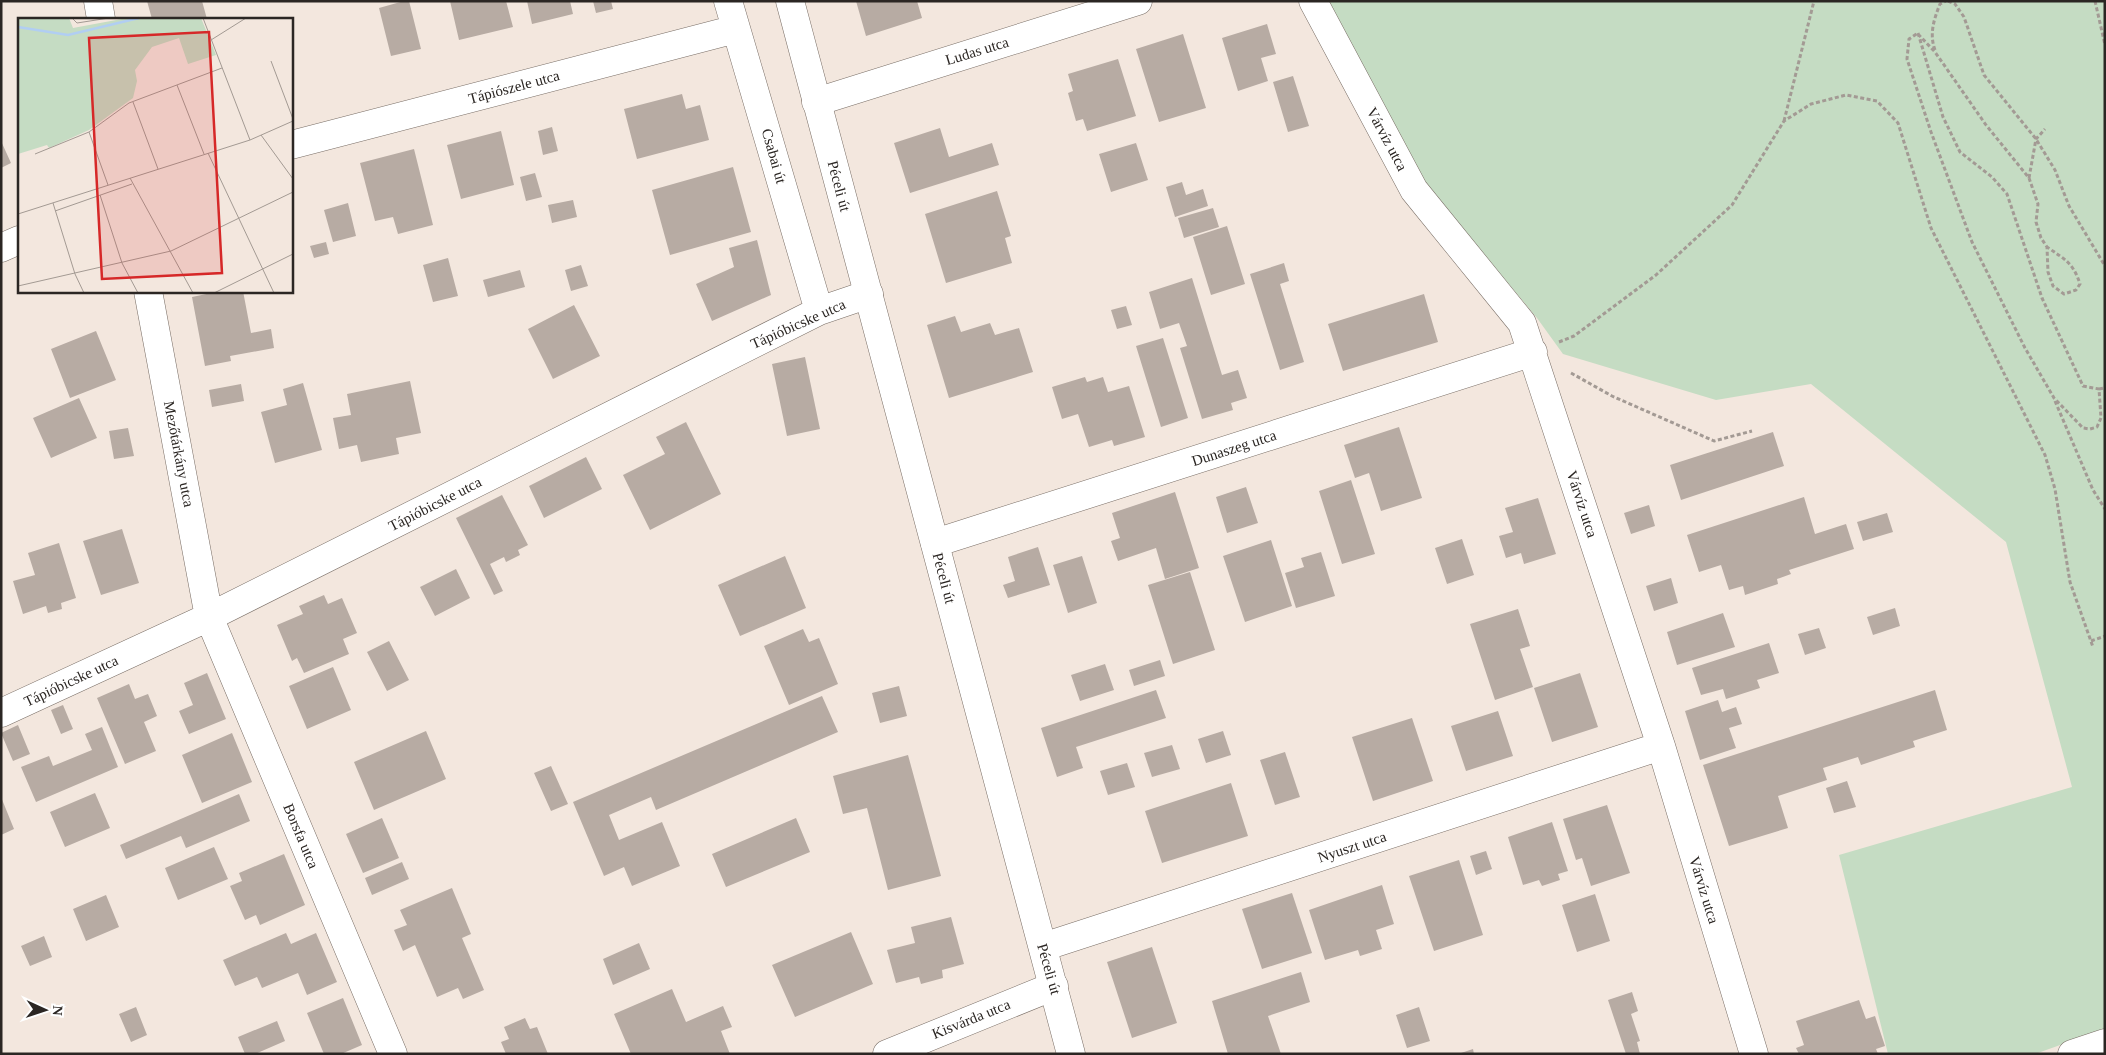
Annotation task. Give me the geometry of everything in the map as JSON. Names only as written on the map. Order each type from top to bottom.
[{"type":"street","points":[[98,1],[100,18]]},
{"type":"street","name":"Csabai út","points":[[728,1],[819,311]]},
{"type":"street","points":[[790,1],[816,102]]},
{"type":"street","name":"Ludas utca","points":[[816,102],[1138,1]]},
{"type":"street","name":"Várvíz utca","points":[[1314,1],[1414,190],[1522,323],[1661,746],[1754,1054]]},
{"type":"street","name":"Tápiószele utca","points":[[292,145],[736,29]]},
{"type":"street","name":"Péceli út","points":[[816,102],[1072,1054]]},
{"type":"street","points":[[1,248],[18,240]]},
{"type":"street","name":"Mezőtárkány utca","points":[[148,292],[209,617]]},
{"type":"street","name":"Tápióbicske utca","points":[[1,713],[209,617],[819,311],[869,294]]},
{"type":"street","name":"Dunaszeg utca","points":[[935,544],[1533,352]]},
{"type":"street","name":"Borsfa utca","points":[[209,617],[393,1054]]},
{"type":"street","name":"Nyuszt utca","points":[[1043,948],[1661,746]]},
{"type":"street","name":"Kisvárda utca","points":[[887,1054],[1054,986]]},
{"type":"street","points":[[2072,1054],[2105,1043]]},
{"type":"path","points":[[1533,352],[1574,336],[1656,275],[1732,205],[1784,121],[1814,1]]},
{"type":"path","points":[[1935,52],[1932,44],[1932,27],[1940,4],[1947,1],[1955,4],[1964,17],[1984,75],[2036,139],[2056,170],[2069,206],[2105,266]]},
{"type":"path","points":[[2095,1],[2105,45]]},
{"type":"path","points":[[1918,33],[1935,52],[1986,125],[2029,178],[2038,204],[2036,222],[2041,238],[2047,247],[2069,262],[2077,273],[2080,284],[2076,290],[2064,294],[2053,286],[2048,272],[2047,247]]},
{"type":"path","points":[[1918,33],[1943,117],[1960,152],[1992,177],[2006,194],[2042,298],[2083,386],[2098,389],[2105,388]]},
{"type":"path","points":[[1918,33],[1909,39],[1907,59],[1931,132],[1972,242],[2025,348],[2054,398],[2093,490],[2105,509]]},
{"type":"path","points":[[1784,121],[1811,104],[1846,94],[1877,101],[1898,123],[1931,228],[2045,456],[2055,489],[2070,582],[2092,647]]},
{"type":"path","points":[[2029,178],[2036,139],[2045,129]]},
{"type":"path","points":[[1533,352],[1612,396],[1714,441],[1752,431]]},
{"type":"path","points":[[2054,398],[2083,428],[2090,429],[2097,427],[2101,418],[2098,389]]},
{"type":"path","points":[[2091,641],[2105,636]]},
{"type":"green space","points":[[1326,1],[2105,1],[2105,1029],[2035,1054],[1888,1054],[1839,855],[2072,787],[2006,542],[1811,384],[1716,400],[1563,354],[1537,318],[1424,183]]},
{"type":"building","points":[[147,1],[202,1],[207,18],[152,18]]},
{"type":"building","points":[[409,1],[421,49],[391,56],[379,8]]},
{"type":"building","points":[[450,1],[506,1],[513,27],[459,40]]},
{"type":"building","points":[[527,1],[570,1],[573,14],[532,24]]},
{"type":"building","points":[[593,1],[611,1],[613,9],[596,13]]},
{"type":"building","points":[[856,1],[917,1],[922,18],[866,36]]},
{"type":"building","points":[[1267,24],[1276,54],[1261,58],[1268,81],[1238,91],[1222,38]]},
{"type":"building","points":[[1183,34],[1206,108],[1159,122],[1136,49]]},
{"type":"building","points":[[1118,59],[1136,116],[1087,131],[1083,119],[1076,121],[1068,93],[1073,91],[1068,74]]},
{"type":"building","points":[[1293,76],[1309,126],[1288,132],[1273,82]]},
{"type":"building","points":[[682,94],[686,109],[700,105],[709,140],[637,159],[624,109]]},
{"type":"building","points":[[552,127],[558,151],[543,155],[538,131]]},
{"type":"building","points":[[940,128],[949,157],[992,143],[999,165],[910,193],[894,143]]},
{"type":"building","points":[[501,131],[514,185],[461,199],[447,145]]},
{"type":"building","points":[[1,141],[11,163],[1,168]]},
{"type":"building","points":[[1136,143],[1148,180],[1111,192],[1099,154]]},
{"type":"building","points":[[414,149],[433,225],[398,234],[393,217],[375,221],[360,163]]},
{"type":"building","points":[[733,167],[751,232],[670,255],[652,190]]},
{"type":"building","points":[[535,173],[542,197],[526,201],[520,177]]},
{"type":"building","points":[[1182,182],[1186,195],[1203,189],[1208,206],[1175,217],[1166,187]]},
{"type":"building","points":[[997,191],[1011,236],[1005,238],[1012,263],[946,283],[925,214]]},
{"type":"building","points":[[573,200],[577,217],[552,223],[548,205]]},
{"type":"building","points":[[348,203],[356,236],[333,242],[324,210]]},
{"type":"building","points":[[1213,208],[1219,227],[1184,238],[1178,218]]},
{"type":"building","points":[[1227,226],[1245,284],[1211,295],[1193,237]]},
{"type":"building","points":[[757,240],[771,295],[712,321],[696,284],[734,267],[729,248]]},
{"type":"building","points":[[326,242],[329,254],[314,258],[310,246]]},
{"type":"building","points":[[448,258],[458,296],[433,302],[423,265]]},
{"type":"building","points":[[1284,263],[1289,281],[1280,284],[1304,362],[1280,370],[1250,274]]},
{"type":"building","points":[[581,265],[588,286],[571,291],[565,270]]},
{"type":"building","points":[[520,270],[525,287],[488,297],[483,280]]},
{"type":"building","points":[[1192,278],[1222,375],[1238,370],[1247,398],[1231,403],[1233,410],[1202,419],[1180,348],[1187,346],[1179,323],[1160,329],[1149,292]]},
{"type":"building","points":[[216,292],[243,292],[251,333],[271,329],[274,348],[230,356],[231,361],[205,366],[192,297]]},
{"type":"building","points":[[1424,294],[1438,342],[1343,371],[1328,324]]},
{"type":"building","points":[[574,305],[600,356],[553,379],[528,329]]},
{"type":"building","points":[[1126,306],[1132,325],[1117,329],[1111,310]]},
{"type":"building","points":[[955,316],[961,332],[990,323],[995,335],[1019,328],[1033,372],[949,398],[927,325]]},
{"type":"building","points":[[96,331],[116,380],[70,398],[51,349]]},
{"type":"building","points":[[1163,338],[1188,418],[1161,427],[1136,346]]},
{"type":"building","points":[[805,357],[820,429],[787,436],[772,364]]},
{"type":"building","points":[[1085,377],[1087,382],[1103,377],[1108,392],[1129,386],[1145,437],[1114,446],[1112,440],[1089,447],[1078,414],[1062,419],[1052,387]]},
{"type":"building","points":[[410,381],[421,433],[396,438],[399,454],[361,462],[357,445],[339,449],[333,418],[351,415],[347,394]]},
{"type":"building","points":[[303,383],[322,450],[275,463],[261,412],[287,405],[283,389]]},
{"type":"building","points":[[241,384],[244,401],[212,407],[209,390]]},
{"type":"building","points":[[79,398],[97,438],[51,458],[33,418]]},
{"type":"building","points":[[686,422],[721,494],[650,530],[623,475],[665,454],[656,437]]},
{"type":"building","points":[[1399,427],[1422,498],[1381,511],[1369,473],[1355,478],[1344,445]]},
{"type":"building","points":[[128,428],[134,456],[114,459],[109,431]]},
{"type":"building","points":[[1773,432],[1784,466],[1681,500],[1670,465]]},
{"type":"building","points":[[586,457],[602,489],[544,518],[529,486]]},
{"type":"building","points":[[1351,480],[1375,554],[1342,564],[1319,491]]},
{"type":"building","points":[[1246,487],[1258,523],[1227,533],[1216,497]]},
{"type":"building","points":[[1175,492],[1199,568],[1165,579],[1156,548],[1118,561],[1111,541],[1120,538],[1112,513]]},
{"type":"building","points":[[502,495],[528,545],[518,550],[520,555],[506,562],[504,557],[490,564],[503,591],[494,595],[456,518]]},
{"type":"building","points":[[1804,497],[1815,534],[1846,524],[1854,549],[1789,570],[1791,574],[1777,579],[1778,584],[1745,595],[1743,586],[1729,590],[1721,565],[1699,572],[1687,535]]},
{"type":"building","points":[[1538,498],[1556,554],[1524,564],[1521,553],[1506,558],[1499,536],[1513,532],[1505,508]]},
{"type":"building","points":[[1649,505],[1655,526],[1631,534],[1624,513]]},
{"type":"building","points":[[1887,513],[1893,532],[1863,541],[1857,522]]},
{"type":"building","points":[[122,529],[139,583],[101,595],[83,541]]},
{"type":"building","points":[[1462,539],[1474,575],[1447,584],[1435,548]]},
{"type":"building","points":[[1271,540],[1292,606],[1245,622],[1223,556]]},
{"type":"building","points":[[59,543],[76,598],[61,603],[62,609],[48,613],[46,606],[23,614],[13,581],[35,575],[28,553]]},
{"type":"building","points":[[1038,547],[1050,585],[1008,598],[1003,585],[1015,581],[1008,557]]},
{"type":"building","points":[[1321,552],[1335,596],[1296,608],[1285,573],[1304,567],[1301,558]]},
{"type":"building","points":[[785,556],[806,608],[740,636],[718,585]]},
{"type":"building","points":[[1082,556],[1097,603],[1068,613],[1053,565]]},
{"type":"building","points":[[456,569],[470,598],[435,616],[420,587]]},
{"type":"building","points":[[1190,572],[1215,650],[1173,664],[1148,585]]},
{"type":"building","points":[[1671,578],[1678,603],[1654,611],[1646,586]]},
{"type":"building","points":[[324,595],[328,604],[342,598],[357,633],[343,639],[349,654],[304,673],[297,658],[292,661],[277,625],[303,614],[299,606]]},
{"type":"building","points":[[1895,608],[1900,626],[1873,635],[1867,617]]},
{"type":"building","points":[[1518,609],[1530,646],[1520,649],[1533,687],[1495,700],[1470,624]]},
{"type":"building","points":[[1723,613],[1735,647],[1677,665],[1667,632]]},
{"type":"building","points":[[1819,628],[1826,648],[1805,655],[1798,634]]},
{"type":"building","points":[[803,629],[809,642],[819,638],[838,684],[789,705],[764,646]]},
{"type":"building","points":[[389,641],[409,680],[387,691],[367,652]]},
{"type":"building","points":[[1769,643],[1779,673],[1757,680],[1760,688],[1726,699],[1723,689],[1701,695],[1692,668]]},
{"type":"building","points":[[1160,660],[1165,676],[1134,686],[1129,670]]},
{"type":"building","points":[[1105,664],[1114,690],[1080,701],[1071,675]]},
{"type":"building","points":[[333,667],[351,710],[307,729],[289,686]]},
{"type":"building","points":[[207,673],[226,719],[189,734],[179,711],[193,705],[184,683]]},
{"type":"building","points":[[1580,673],[1598,727],[1552,742],[1534,688]]},
{"type":"building","points":[[129,684],[135,699],[148,694],[157,716],[144,722],[156,751],[125,764],[97,698]]},
{"type":"building","points":[[899,686],[907,716],[880,723],[872,693]]},
{"type":"building","points":[[1156,690],[1166,718],[1076,747],[1083,768],[1057,777],[1041,728]]},
{"type":"building","points":[[1935,690],[1947,730],[1913,741],[1915,747],[1861,765],[1858,757],[1823,768],[1827,780],[1778,796],[1788,828],[1729,846],[1703,765]]},
{"type":"building","points":[[822,696],[838,732],[656,810],[651,797],[609,815],[619,840],[662,822],[680,866],[632,886],[624,867],[604,876],[573,802]]},
{"type":"building","points":[[1718,700],[1722,712],[1736,707],[1742,724],[1729,728],[1736,748],[1700,760],[1685,711]]},
{"type":"building","points":[[63,705],[73,729],[61,734],[51,710]]},
{"type":"building","points":[[1498,711],[1513,756],[1466,771],[1451,726]]},
{"type":"building","points":[[1412,718],[1433,781],[1373,801],[1352,737]]},
{"type":"building","points":[[18,725],[30,754],[13,761],[1,733]]},
{"type":"building","points":[[102,727],[118,767],[36,802],[21,767],[49,756],[53,766],[92,750],[85,734]]},
{"type":"building","points":[[426,731],[446,779],[374,810],[354,762]]},
{"type":"building","points":[[1223,731],[1231,755],[1206,763],[1198,739]]},
{"type":"building","points":[[232,733],[252,782],[202,803],[182,755]]},
{"type":"building","points":[[1172,745],[1180,769],[1152,777],[1144,753]]},
{"type":"building","points":[[1285,752],[1300,797],[1275,805],[1260,760]]},
{"type":"building","points":[[908,755],[941,876],[888,890],[867,808],[843,814],[833,776]]},
{"type":"building","points":[[1127,763],[1135,787],[1108,795],[1100,771]]},
{"type":"building","points":[[551,766],[568,804],[551,811],[534,773]]},
{"type":"building","points":[[1847,781],[1856,807],[1834,813],[1826,788]]},
{"type":"building","points":[[1231,783],[1248,836],[1162,863],[1145,811]]},
{"type":"building","points":[[95,793],[110,828],[65,847],[50,812]]},
{"type":"building","points":[[239,794],[250,821],[186,848],[181,836],[126,859],[120,845]]},
{"type":"building","points":[[1,797],[14,829],[1,835]]},
{"type":"building","points":[[1607,805],[1630,873],[1591,886],[1582,858],[1576,860],[1563,819]]},
{"type":"building","points":[[382,818],[399,858],[363,873],[346,834]]},
{"type":"building","points":[[796,818],[810,852],[726,887],[712,854]]},
{"type":"building","points":[[1552,822],[1568,871],[1558,874],[1560,880],[1542,886],[1539,880],[1523,885],[1508,837]]},
{"type":"building","points":[[214,847],[228,879],[178,900],[165,868]]},
{"type":"building","points":[[1486,851],[1492,869],[1476,875],[1470,856]]},
{"type":"building","points":[[284,854],[305,905],[260,925],[256,915],[245,920],[230,886],[242,881],[239,873]]},
{"type":"building","points":[[1459,860],[1483,935],[1434,951],[1409,876]]},
{"type":"building","points":[[402,862],[409,879],[372,895],[365,878]]},
{"type":"building","points":[[1382,885],[1394,924],[1376,930],[1382,949],[1360,956],[1358,950],[1325,960],[1309,910]]},
{"type":"building","points":[[452,888],[471,934],[462,938],[484,990],[463,999],[458,988],[437,997],[415,945],[403,951],[394,930],[407,925],[400,910]]},
{"type":"building","points":[[1292,893],[1312,953],[1262,969],[1242,909]]},
{"type":"building","points":[[1595,894],[1610,941],[1577,952],[1562,905]]},
{"type":"building","points":[[106,895],[119,927],[86,941],[73,909]]},
{"type":"building","points":[[951,917],[964,964],[942,970],[943,978],[921,984],[919,977],[896,983],[887,950],[915,943],[911,927]]},
{"type":"building","points":[[851,932],[873,984],[795,1017],[772,965]]},
{"type":"building","points":[[286,933],[291,944],[316,933],[337,982],[307,995],[298,973],[262,988],[257,977],[235,986],[223,960]]},
{"type":"building","points":[[44,936],[52,957],[30,966],[21,946]]},
{"type":"building","points":[[639,943],[650,969],[613,985],[603,959]]},
{"type":"building","points":[[1152,947],[1177,1023],[1132,1038],[1107,962]]},
{"type":"building","points":[[1301,972],[1310,1002],[1268,1016],[1281,1054],[1228,1054],[1212,1001]]},
{"type":"building","points":[[672,989],[686,1022],[723,1006],[732,1027],[721,1031],[730,1054],[631,1054],[614,1014]]},
{"type":"building","points":[[1632,992],[1638,1011],[1631,1014],[1640,1041],[1637,1042],[1640,1054],[1626,1054],[1608,1000]]},
{"type":"building","points":[[343,998],[362,1045],[341,1054],[324,1054],[307,1013]]},
{"type":"building","points":[[1859,1000],[1866,1019],[1875,1016],[1885,1046],[1876,1049],[1878,1054],[1799,1054],[1796,1048],[1804,1045],[1796,1021]]},
{"type":"building","points":[[136,1007],[147,1035],[131,1042],[119,1014]]},
{"type":"building","points":[[1419,1007],[1430,1041],[1407,1048],[1396,1015]]},
{"type":"building","points":[[525,1018],[530,1029],[537,1027],[548,1054],[506,1054],[501,1042],[509,1039],[504,1027]]},
{"type":"building","points":[[277,1021],[285,1041],[255,1054],[245,1054],[238,1037]]},
{"type":"building","points":[[1473,1049],[1474,1054],[1461,1054],[1461,1053]]}]
